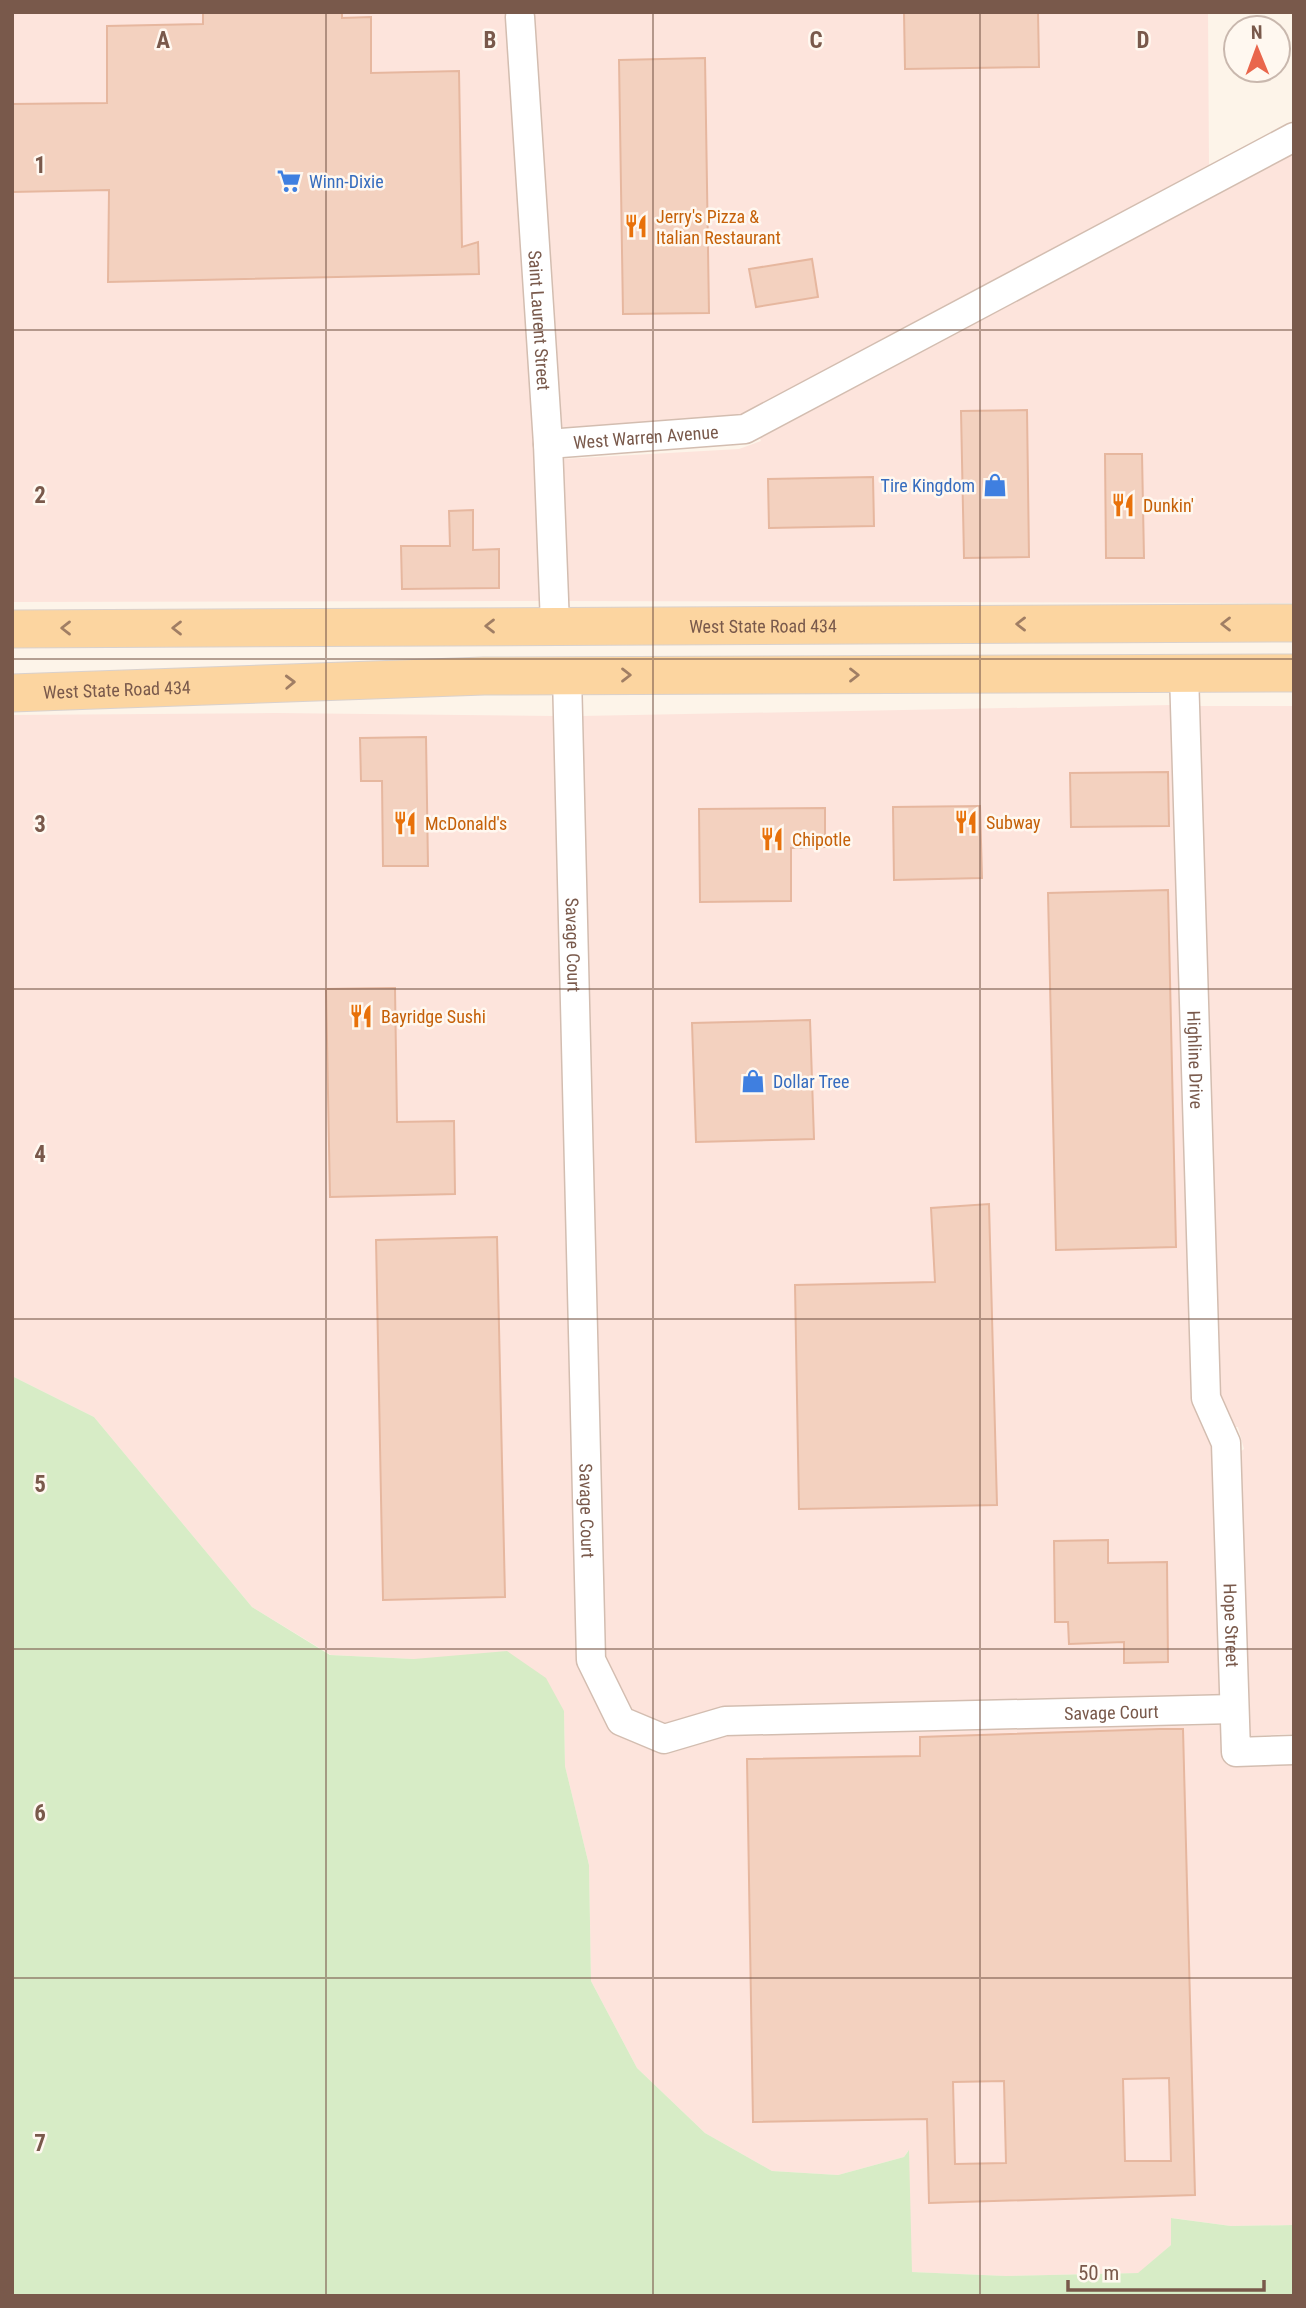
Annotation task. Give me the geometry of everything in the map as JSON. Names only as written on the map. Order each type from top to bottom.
[{"type":"main road","name":"West State Road 434","points":[[12,629],[1294,624]]},
{"type":"main road","points":[[484,676],[527,654],[545,639],[555,625]]},
{"type":"main road","points":[[566,675],[588,651],[632,625]]},
{"type":"main road","points":[[484,676],[1294,673]]},
{"type":"main road","name":"West State Road 434","points":[[12,693],[484,676]]},
{"type":"street","name":"Saint Laurent Street","points":[[520,17],[548,444],[555,625]]},
{"type":"street","name":"West Warren Avenue","points":[[548,444],[745,429],[1294,137]]},
{"type":"street","name":"Highline Drive","points":[[1184,673],[1206,1398],[1226,1443]]},
{"type":"street","name":"Savage Court","points":[[566,675],[591,1660],[621,1721],[664,1739],[725,1721],[1234,1709]]},
{"type":"street","name":"Hope Street","points":[[1226,1443],[1236,1752],[1294,1750]]},
{"type":"shaded area","points":[[12,12],[506,12],[534,445],[540,601],[12,602]]},
{"type":"shaded area","points":[[533,12],[1208,12],[1209,165],[741,415],[560,428]]},
{"type":"shaded area","points":[[1294,154],[1294,603],[567,601],[562,459],[739,449],[761,441],[760,438]]},
{"type":"shaded area","points":[[1172,705],[1213,1446],[1220,1694],[725,1706],[665,1723],[630,1709],[605,1656],[581,716]]},
{"type":"shaded area","points":[[1199,706],[1294,706],[1294,1734],[1249,1736],[1240,1452],[1244,1449],[1238,1427],[1234,1427],[1219,1393]]},
{"type":"shaded area","points":[[275,713],[554,716],[580,1667],[609,1728],[617,1735],[668,1754],[727,1736],[1221,1725],[1223,1753],[1237,1767],[1294,1765],[1294,2225],[1231,2226],[1172,2218],[1171,2245],[1139,2273],[1006,2276],[911,2272],[908,2151],[904,2157],[838,2175],[772,2171],[705,2133],[637,2068],[591,1981],[589,1865],[565,1766],[564,1711],[414,1659],[331,1655],[252,1607],[94,1417],[12,1376],[12,715]]},
{"type":"green space","points":[[12,1376],[94,1417],[252,1607],[330,1655],[414,1659],[507,1651],[546,1678],[564,1711],[565,1766],[589,1865],[591,1981],[637,2068],[705,2133],[772,2171],[838,2175],[904,2157],[909,2150],[912,2272],[1006,2276],[1138,2273],[1171,2245],[1171,2218],[1231,2226],[1294,2225],[1294,2296],[12,2296]]},
{"type":"building","points":[[203,12],[342,12],[342,18],[371,17],[371,73],[459,71],[462,247],[478,242],[479,274],[108,282],[109,190],[12,192],[12,104],[107,103],[107,26],[203,24]]},
{"type":"building","points":[[904,12],[1038,12],[1039,67],[905,69]]},
{"type":"building","points":[[705,58],[709,313],[623,314],[619,60]]},
{"type":"building","points":[[812,259],[818,297],[756,307],[749,269]]},
{"type":"building","points":[[1027,410],[1029,557],[964,558],[961,411]]},
{"type":"building","points":[[1105,454],[1142,454],[1144,558],[1106,558]]},
{"type":"building","points":[[873,477],[874,526],[769,528],[768,479]]},
{"type":"building","points":[[473,510],[473,550],[499,549],[499,588],[402,589],[401,546],[450,546],[449,511]]},
{"type":"building","name":"McDonald's","points":[[426,737],[428,866],[383,866],[382,781],[361,781],[360,738]]},
{"type":"building","points":[[1168,772],[1169,826],[1071,827],[1070,773]]},
{"type":"building","points":[[980,806],[982,878],[894,880],[893,807]]},
{"type":"building","points":[[825,808],[825,847],[791,848],[791,901],[700,902],[699,809]]},
{"type":"building","points":[[1168,890],[1176,1247],[1056,1250],[1048,893]]},
{"type":"building","points":[[395,988],[397,1122],[454,1121],[455,1194],[330,1197],[326,989]]},
{"type":"building","name":"Dollar Tree","points":[[810,1020],[814,1139],[696,1142],[692,1023]]},
{"type":"building","points":[[989,1204],[997,1505],[799,1509],[795,1285],[935,1282],[931,1208]]},
{"type":"building","points":[[497,1237],[505,1597],[383,1600],[376,1240]]},
{"type":"building","points":[[1108,1540],[1108,1563],[1167,1562],[1168,1662],[1124,1663],[1124,1642],[1069,1644],[1068,1622],[1055,1622],[1054,1541]]},
{"type":"building","points":[[1183,1729],[1195,2195],[929,2203],[927,2119],[753,2122],[747,1759],[920,1756],[920,1737]],"holes":[[[1169,2078],[1171,2161],[1125,2161],[1123,2079]],[[1004,2081],[1006,2163],[955,2164],[953,2082]]]},
{"type":"place","name":"Winn-Dixie","points":[[289,181]]},
{"type":"place","name":"Jerry's Pizza & Italian Restaurant","points":[[636,226]]},
{"type":"place","name":"Tire Kingdom","points":[[995,485]]},
{"type":"place","name":"Dunkin'","points":[[1123,505]]},
{"type":"place","name":"Subway","points":[[966,822]]},
{"type":"place","name":"McDonald's","points":[[405,823]]},
{"type":"place","name":"Chipotle","points":[[772,839]]},
{"type":"place","name":"Bayridge Sushi","points":[[361,1016]]},
{"type":"place","name":"Dollar Tree","points":[[753,1081]]}]
